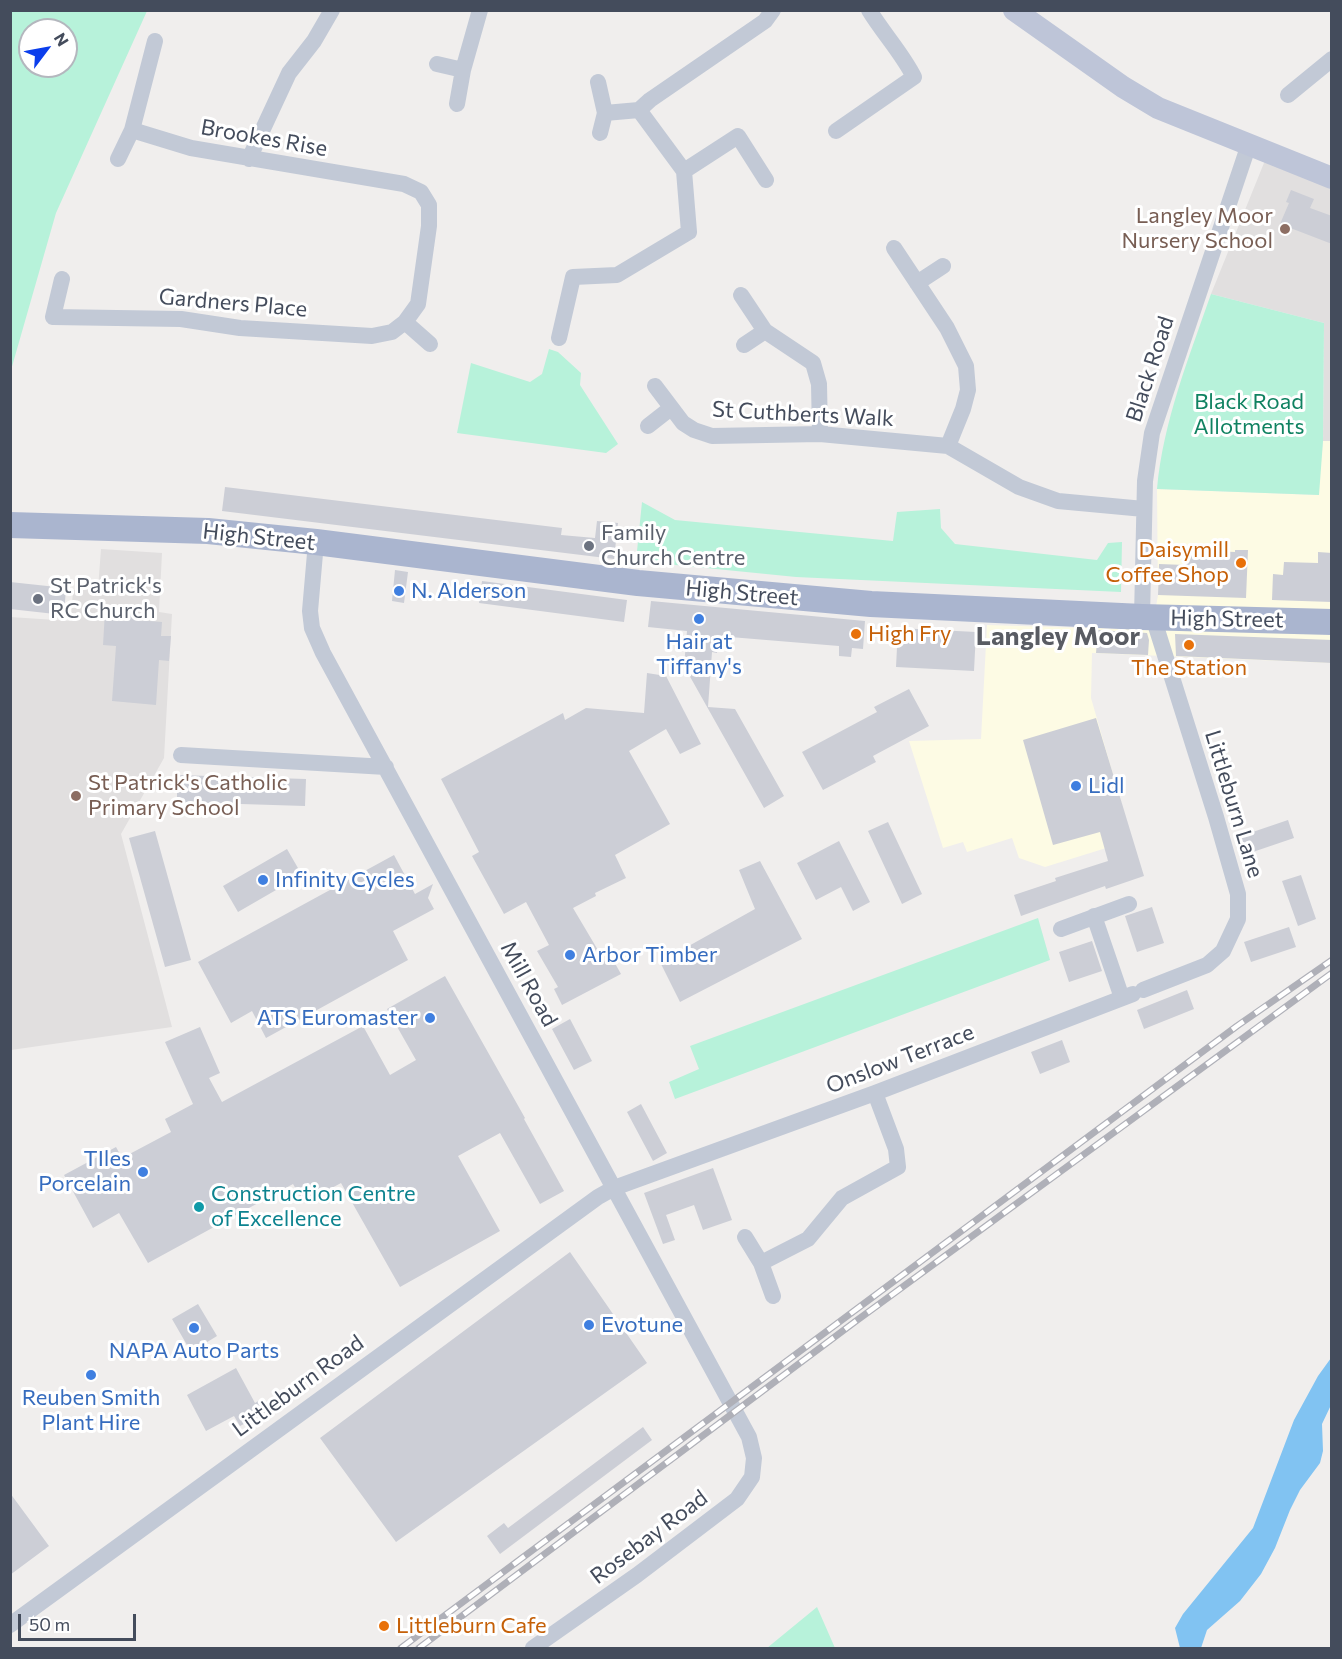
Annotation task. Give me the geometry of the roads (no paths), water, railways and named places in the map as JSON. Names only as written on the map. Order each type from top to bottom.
[{"type":"main road","name":"High Street","points":[[10,525],[208,531],[316,542],[638,583],[871,604],[1147,617],[1332,622]]},
{"type":"street","points":[[249,159],[288,73],[314,41],[332,10]]},
{"type":"street","points":[[457,104],[463,70],[480,10]]},
{"type":"street","points":[[605,113],[639,110],[765,21],[773,10]]},
{"type":"street","points":[[836,131],[914,77],[905,60],[869,10]]},
{"type":"street","points":[[1014,10],[1123,87],[1158,108],[1332,178]]},
{"type":"street","points":[[118,159],[132,130],[155,41]]},
{"type":"street","points":[[1288,95],[1332,59]]},
{"type":"street","points":[[436,64],[463,70]]},
{"type":"street","points":[[598,82],[605,113],[600,133]]},
{"type":"street","points":[[559,338],[573,277],[617,275],[689,232],[684,171],[639,110]]},
{"type":"street","name":"Brookes Rise","points":[[132,130],[191,148],[404,184],[421,192],[429,205],[429,226],[418,304],[405,322]]},
{"type":"street","points":[[684,171],[738,136],[766,180]]},
{"type":"street","name":"Black Road","points":[[1147,617],[1144,481],[1152,433],[1249,144]]},
{"type":"street","points":[[894,248],[958,347],[968,375],[968,390],[963,409],[948,446]]},
{"type":"street","points":[[917,283],[943,266]]},
{"type":"street","name":"Gardners Place","points":[[62,279],[53,317],[181,319],[240,328],[372,336],[392,332],[405,322]]},
{"type":"street","points":[[741,295],[765,331],[813,363],[819,384],[820,434]]},
{"type":"street","points":[[405,322],[429,344]]},
{"type":"street","points":[[744,345],[765,331]]},
{"type":"street","name":"St Cuthberts Walk","points":[[655,386],[683,423],[694,430],[712,436],[820,434],[948,446],[1019,487],[1058,501],[1144,509]]},
{"type":"street","points":[[648,426],[671,408]]},
{"type":"street","name":"Mill Road","points":[[316,542],[310,599],[312,628],[323,653],[749,1437]]},
{"type":"street","name":"Littleburn Lane","points":[[1132,994],[1208,965],[1222,951],[1238,919],[1238,894],[1216,817],[1147,617]]},
{"type":"street","points":[[181,755],[386,767]]},
{"type":"street","points":[[1061,929],[1128,904]]},
{"type":"street","points":[[1094,916],[1132,994]]},
{"type":"street","name":"Onslow Terrace","points":[[614,1188],[875,1093],[1132,994]]},
{"type":"street","points":[[761,1263],[808,1239],[842,1198],[898,1167],[896,1149],[875,1093]]},
{"type":"street","name":"Littleburn Road","points":[[10,1624],[588,1204],[614,1188]]},
{"type":"street","points":[[745,1237],[761,1263],[773,1296]]},
{"type":"street","name":"Rosebay Road","points":[[532,1648],[637,1575],[737,1499],[752,1477],[754,1458],[749,1437]]},
{"type":"water","points":[[1331,1358],[1331,1405],[1322,1424],[1323,1451],[1320,1463],[1300,1490],[1261,1574],[1240,1601],[1207,1630],[1201,1648],[1180,1648],[1175,1628],[1183,1614],[1253,1528],[1294,1420],[1318,1376]]},
{"type":"railway","points":[[401,1648],[1237,1026],[1332,960]]},
{"type":"railway","points":[[419,1648],[856,1321],[1332,973]]},
{"type":"place","name":"Langley Moor Nursery School","points":[[1285,229]]},
{"type":"place","name":"Family Church Centre","points":[[589,546]]},
{"type":"place","name":"Daisymill Coffee Shop","points":[[1241,563]]},
{"type":"place","name":"N. Alderson","points":[[399,591]]},
{"type":"place","name":"St Patrick's RC Church","points":[[38,599]]},
{"type":"place","name":"Hair at Tiffany's","points":[[699,619]]},
{"type":"place","name":"High Fry","points":[[856,634]]},
{"type":"place","name":"The Station","points":[[1189,645]]},
{"type":"place","name":"Lidl","points":[[1076,786]]},
{"type":"place","name":"St Patrick's Catholic Primary School","points":[[76,796]]},
{"type":"place","name":"Infinity Cycles","points":[[263,880]]},
{"type":"place","name":"Arbor Timber","points":[[570,955]]},
{"type":"place","name":"ATS Euromaster","points":[[430,1018]]},
{"type":"place","name":"TIles Porcelain","points":[[143,1172]]},
{"type":"place","name":"Construction Centre of Excellence","points":[[199,1207]]},
{"type":"place","name":"Evotune","points":[[589,1325]]},
{"type":"place","name":"NAPA Auto Parts","points":[[194,1328]]},
{"type":"place","name":"Reuben Smith Plant Hire","points":[[91,1375]]},
{"type":"place","name":"Littleburn Cafe","points":[[384,1626]]},
{"type":"district","name":"Langley Moor","points":[[1058,636]]},
{"type":"park label","name":"Black Road Allotments","points":[[1249,414]]}]
